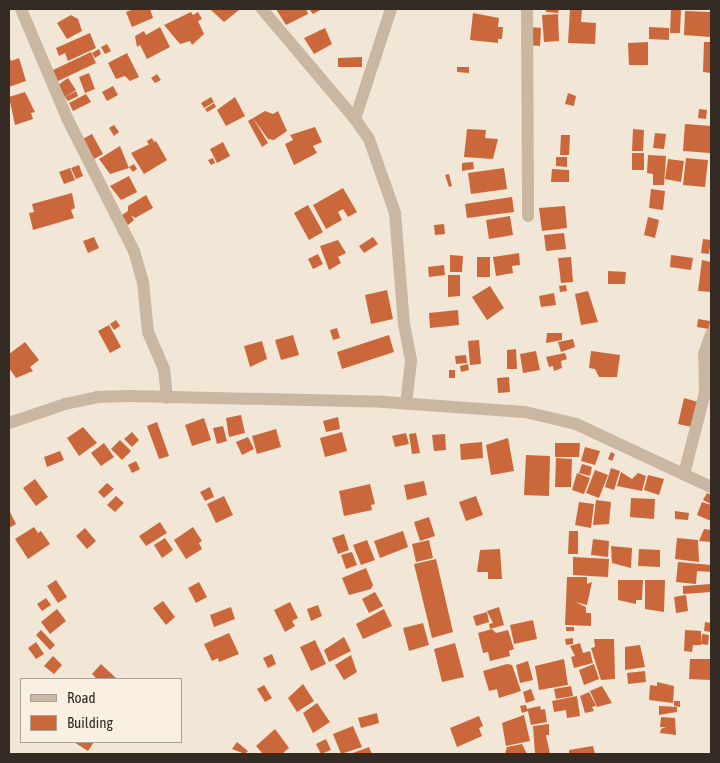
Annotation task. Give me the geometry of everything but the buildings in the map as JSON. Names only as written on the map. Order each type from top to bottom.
[{"type":"street","points":[[21,9],[68,118],[134,251],[143,282],[148,332],[164,369],[167,398]]},
{"type":"street","points":[[262,9],[355,118],[369,140],[395,213],[404,324],[411,361],[406,404]]},
{"type":"street","points":[[355,118],[391,9]]},
{"type":"street","points":[[527,9],[528,216]]},
{"type":"street","points":[[684,474],[705,393],[704,354],[711,334]]},
{"type":"street","points":[[9,423],[97,397],[406,404],[525,412],[576,424],[711,487]]}]
